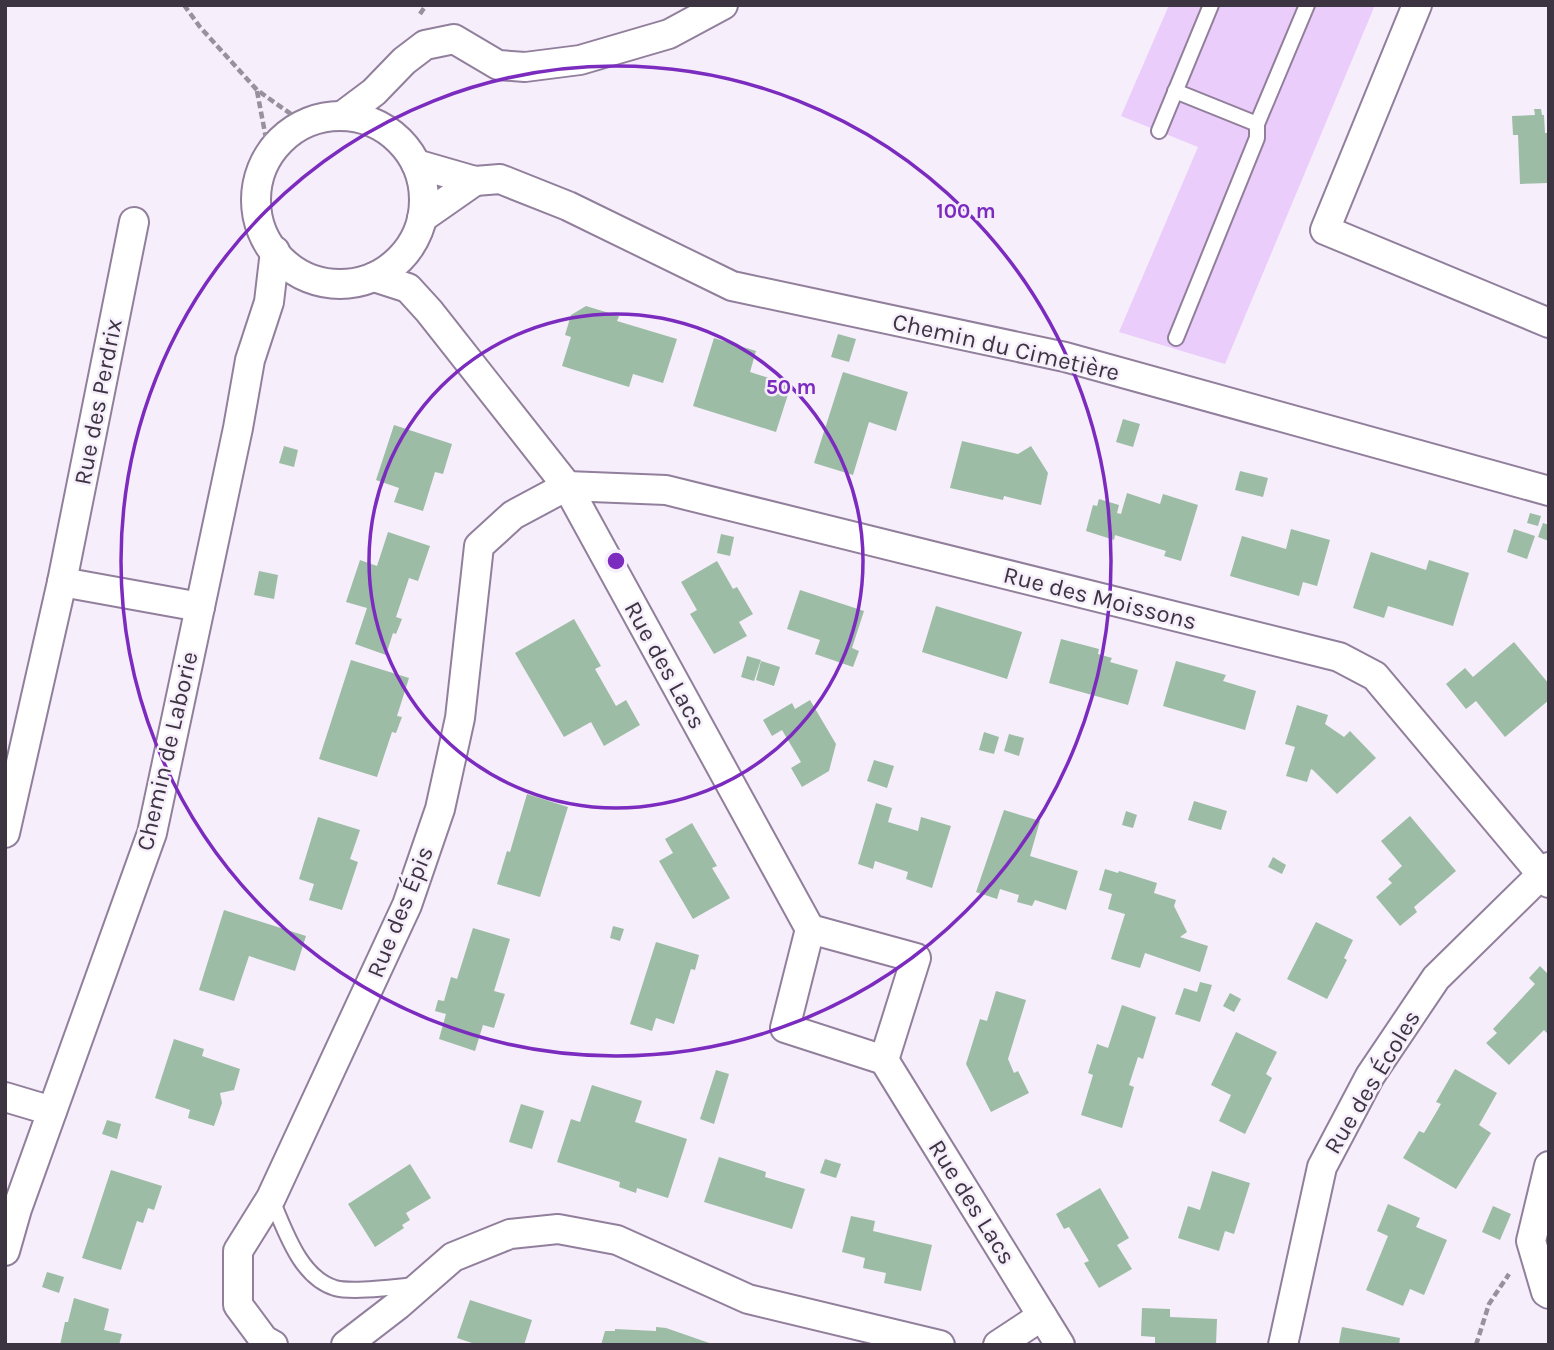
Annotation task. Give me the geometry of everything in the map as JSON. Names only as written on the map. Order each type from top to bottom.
[{"type":"street","points":[[342,116],[374,92],[404,61],[425,45],[454,39],[498,65],[525,67],[580,60],[669,34],[723,5]]},
{"type":"street","points":[[1417,5],[1325,230],[1549,323]]},
{"type":"street","points":[[385,129],[390,90],[404,61]]},
{"type":"street","points":[[342,116],[365,119],[385,129],[403,144],[416,164],[423,186],[422,218],[407,251],[387,270],[374,277],[345,285],[315,280],[283,262],[265,239],[256,211],[258,182],[270,154],[289,133],[314,120],[342,116]]},
{"type":"street","name":"Chemin du Cimetière","points":[[416,164],[475,181],[500,179],[568,206],[732,286],[1065,357],[1549,491]]},
{"type":"street","points":[[422,218],[475,181]]},
{"type":"street","name":"Rue des Perdrix","points":[[5,833],[62,582],[134,222]]},
{"type":"street","name":"Chemin de Laborie","points":[[5,1251],[17,1209],[152,833],[250,360],[272,283],[275,251]]},
{"type":"street","name":"Rue des Lacs","points":[[407,251],[412,281],[429,311]]},
{"type":"street","name":"Rue des Lacs","points":[[374,277],[408,288],[567,486],[810,929]]},
{"type":"street","name":"Chemin de Laborie","points":[[262,320],[282,297],[315,280]]},
{"type":"street","name":"Rue des Moissons","points":[[567,486],[666,490],[1339,657],[1375,676],[1546,875]]},
{"type":"street","name":"Rue des Épis","points":[[273,1345],[264,1340],[238,1305],[238,1251],[271,1198],[407,905],[440,809],[460,718],[479,546],[513,515],[567,486]]},
{"type":"street","points":[[62,582],[200,607]]},
{"type":"street","name":"Rue des Écoles","points":[[1283,1345],[1322,1167],[1370,1076],[1436,978],[1546,875]]},
{"type":"street","points":[[810,929],[916,958],[884,1060],[785,1028],[810,929]]},
{"type":"street","name":"Rue des Lacs","points":[[884,1060],[1060,1345]]},
{"type":"street","points":[[5,1097],[52,1111]]},
{"type":"street","points":[[1549,1166],[1531,1241],[1546,1292],[1549,1294]]},
{"type":"street","points":[[346,1345],[453,1257],[510,1234],[558,1229],[617,1240],[748,1299],[940,1345]]},
{"type":"street","points":[[998,1345],[1042,1316]]},
{"type":"lane","points":[[1159,131],[1211,5]]},
{"type":"lane","points":[[1176,338],[1257,138],[1257,124],[1307,5]]},
{"type":"lane","points":[[1175,91],[1257,124]]},
{"type":"lane","points":[[271,1198],[289,1239],[309,1273],[335,1288],[367,1289],[421,1284]]},
{"type":"path","points":[[184,5],[200,27],[257,90],[305,124]]},
{"type":"path","points":[[257,90],[270,154]]},
{"type":"path","points":[[1476,1345],[1489,1304],[1531,1241]]},
{"type":"shaded area","points":[[1169,5],[1375,5],[1225,364],[1119,332],[1198,147],[1121,116]]},
{"type":"building","points":[[1534,109],[1541,109],[1545,133],[1549,133],[1549,183],[1520,184],[1518,135],[1513,135],[1512,116],[1535,115]]},
{"type":"building","points":[[586,306],[619,316],[617,321],[677,339],[663,383],[633,374],[629,387],[562,366],[571,337],[565,335],[571,315]]},
{"type":"building","points":[[838,334],[856,339],[849,362],[831,357]]},
{"type":"building","points":[[714,338],[756,351],[750,372],[791,385],[776,432],[693,406]]},
{"type":"building","points":[[843,372],[908,392],[896,431],[869,422],[853,475],[814,463]]},
{"type":"building","points":[[1123,419],[1140,424],[1133,447],[1116,442]]},
{"type":"building","points":[[394,425],[452,444],[443,474],[435,472],[423,511],[394,502],[399,488],[376,480]]},
{"type":"building","points":[[962,441],[1018,454],[1031,446],[1048,473],[1041,505],[950,488]]},
{"type":"building","points":[[284,446],[298,450],[294,467],[279,463]]},
{"type":"building","points":[[1240,471],[1268,478],[1263,497],[1235,490]]},
{"type":"building","points":[[1127,493],[1160,504],[1163,494],[1198,505],[1181,561],[1164,556],[1166,551],[1115,535],[1114,540],[1086,531],[1093,505],[1097,506],[1099,499],[1119,505],[1117,513],[1121,514]]},
{"type":"building","points":[[1530,513],[1541,516],[1538,526],[1527,523]]},
{"type":"building","points":[[1543,523],[1549,525],[1549,541],[1538,537]]},
{"type":"building","points":[[1291,529],[1330,540],[1317,586],[1303,582],[1299,596],[1230,576],[1242,536],[1286,549]]},
{"type":"building","points":[[1514,529],[1535,536],[1527,559],[1507,552]]},
{"type":"building","points":[[388,532],[430,546],[418,581],[409,578],[396,617],[402,619],[396,634],[393,633],[386,655],[355,644],[367,608],[346,602],[360,560],[377,566]]},
{"type":"building","points":[[721,534],[734,537],[730,556],[717,553]]},
{"type":"building","points":[[1371,552],[1426,570],[1429,560],[1469,573],[1453,626],[1388,606],[1384,618],[1353,608]]},
{"type":"building","points":[[717,561],[733,589],[737,587],[753,614],[739,622],[747,636],[714,654],[690,614],[697,610],[681,582]]},
{"type":"building","points":[[259,571],[278,575],[274,599],[254,595]]},
{"type":"building","points":[[800,590],[864,611],[852,648],[859,651],[853,667],[815,654],[820,640],[787,629]]},
{"type":"building","points":[[936,606],[1022,632],[1007,679],[922,652]]},
{"type":"building","points":[[574,619],[601,666],[595,669],[616,706],[626,700],[640,725],[604,746],[591,722],[564,737],[515,653]]},
{"type":"building","points":[[1061,639],[1099,649],[1098,654],[1112,658],[1110,662],[1138,670],[1128,705],[1049,683]]},
{"type":"building","points":[[1514,642],[1549,684],[1549,700],[1505,737],[1476,701],[1466,709],[1446,684],[1465,668],[1473,677]]},
{"type":"building","points":[[747,656],[761,660],[754,681],[741,677]]},
{"type":"building","points":[[351,660],[409,678],[397,716],[402,717],[396,733],[392,732],[377,777],[319,759]]},
{"type":"building","points":[[761,661],[780,667],[774,686],[756,680]]},
{"type":"building","points":[[1176,661],[1226,675],[1223,681],[1256,691],[1245,730],[1163,706]]},
{"type":"building","points":[[810,700],[836,744],[829,771],[802,787],[791,768],[801,762],[782,730],[772,736],[763,720],[792,703],[795,709]]},
{"type":"building","points":[[1297,705],[1328,715],[1325,724],[1344,737],[1350,731],[1376,758],[1337,794],[1311,769],[1307,782],[1286,776],[1295,747],[1285,744]]},
{"type":"building","points":[[984,732],[999,737],[994,754],[979,750]]},
{"type":"building","points":[[1009,734],[1024,738],[1019,756],[1004,751]]},
{"type":"building","points":[[874,760],[894,766],[887,788],[867,781]]},
{"type":"building","points":[[527,794],[568,807],[540,897],[497,884],[507,851],[510,852]]},
{"type":"building","points":[[1194,801],[1227,811],[1221,830],[1188,820]]},
{"type":"building","points":[[876,803],[892,808],[888,822],[918,831],[921,817],[951,826],[932,888],[906,879],[908,872],[875,861],[873,869],[858,864]]},
{"type":"building","points":[[1004,810],[1040,821],[1030,856],[1078,871],[1066,910],[1035,900],[1032,906],[1017,902],[1019,895],[1000,889],[997,899],[976,892]]},
{"type":"building","points":[[1126,811],[1137,815],[1133,828],[1122,825]]},
{"type":"building","points":[[1410,816],[1456,871],[1414,907],[1417,912],[1400,926],[1376,897],[1392,883],[1388,879],[1402,866],[1381,841]]},
{"type":"building","points":[[318,817],[360,830],[350,859],[358,862],[342,910],[309,900],[314,884],[299,879]]},
{"type":"building","points":[[692,823],[717,866],[712,868],[730,898],[693,919],[659,861],[673,853],[665,839]]},
{"type":"building","points":[[1273,857],[1286,865],[1282,874],[1268,867]]},
{"type":"building","points":[[1105,869],[1157,883],[1154,893],[1176,900],[1174,906],[1187,932],[1180,937],[1208,946],[1200,972],[1145,953],[1140,968],[1111,959],[1125,914],[1108,909],[1112,894],[1099,890]]},
{"type":"building","points":[[224,910],[306,936],[295,971],[249,956],[234,1001],[199,990]]},
{"type":"building","points":[[1316,922],[1353,940],[1344,958],[1347,960],[1327,999],[1287,979]]},
{"type":"building","points":[[613,926],[624,929],[620,941],[610,938]]},
{"type":"building","points":[[473,928],[510,939],[494,991],[505,994],[494,1028],[483,1025],[475,1051],[439,1039],[446,1014],[435,1011],[438,1000],[444,1001],[451,977],[457,979]]},
{"type":"building","points":[[656,942],[699,955],[695,970],[691,969],[674,1024],[656,1018],[652,1031],[630,1024]]},
{"type":"building","points":[[1540,966],[1549,975],[1549,1035],[1544,1030],[1509,1065],[1486,1043],[1497,1033],[1493,1029],[1535,984],[1529,978]]},
{"type":"building","points":[[1200,982],[1212,985],[1200,1022],[1175,1014],[1184,988],[1197,992]]},
{"type":"building","points":[[996,991],[1026,1000],[1008,1059],[1014,1073],[1018,1071],[1029,1093],[991,1112],[966,1064],[980,1019],[987,1021]]},
{"type":"building","points":[[1230,993],[1241,999],[1234,1012],[1223,1006]]},
{"type":"building","points":[[1122,1005],[1156,1017],[1143,1059],[1138,1057],[1129,1085],[1134,1087],[1122,1128],[1081,1115],[1093,1075],[1088,1073],[1097,1044],[1108,1048]]},
{"type":"building","points":[[1236,1032],[1277,1052],[1266,1074],[1272,1078],[1245,1134],[1219,1121],[1231,1095],[1211,1085]]},
{"type":"building","points":[[174,1039],[204,1049],[202,1056],[240,1069],[234,1090],[220,1093],[222,1103],[214,1126],[188,1118],[190,1110],[155,1098]]},
{"type":"building","points":[[1455,1069],[1497,1093],[1479,1125],[1491,1133],[1456,1189],[1403,1158],[1419,1131],[1424,1133],[1437,1111],[1441,1104],[1436,1102]]},
{"type":"building","points":[[716,1070],[729,1074],[714,1124],[700,1119]]},
{"type":"building","points":[[592,1085],[642,1101],[635,1122],[687,1139],[668,1198],[637,1188],[636,1193],[619,1187],[620,1182],[557,1162],[571,1119],[580,1122]]},
{"type":"building","points":[[521,1104],[544,1111],[532,1149],[509,1142]]},
{"type":"building","points":[[107,1120],[121,1124],[117,1139],[102,1134]]},
{"type":"building","points":[[719,1157],[766,1172],[765,1177],[805,1189],[792,1229],[704,1202]]},
{"type":"building","points":[[825,1159],[841,1164],[836,1178],[820,1173]]},
{"type":"building","points":[[410,1164],[431,1198],[406,1213],[410,1220],[402,1225],[404,1228],[375,1247],[348,1204]]},
{"type":"building","points":[[111,1170],[162,1186],[154,1210],[148,1208],[143,1223],[137,1221],[121,1270],[82,1258]]},
{"type":"building","points":[[1212,1171],[1250,1183],[1234,1234],[1225,1231],[1219,1251],[1178,1238],[1188,1206],[1200,1210]]},
{"type":"building","points":[[1100,1188],[1129,1238],[1117,1245],[1132,1269],[1099,1288],[1084,1263],[1089,1261],[1069,1227],[1064,1229],[1056,1214]]},
{"type":"building","points":[[1388,1204],[1420,1218],[1416,1227],[1447,1240],[1424,1295],[1410,1289],[1403,1306],[1366,1290],[1388,1236],[1377,1231]]},
{"type":"building","points":[[1493,1206],[1511,1214],[1500,1240],[1482,1232]]},
{"type":"building","points":[[851,1216],[875,1221],[873,1231],[932,1245],[921,1291],[884,1283],[886,1273],[863,1268],[865,1258],[842,1252]]},
{"type":"building","points":[[47,1272],[64,1277],[59,1293],[42,1287]]},
{"type":"building","points":[[74,1298],[109,1309],[104,1330],[122,1334],[119,1345],[60,1345]]},
{"type":"building","points":[[470,1300],[532,1320],[524,1345],[478,1345],[457,1338]]},
{"type":"building","points":[[1142,1308],[1170,1309],[1170,1317],[1217,1319],[1216,1345],[1155,1345],[1155,1337],[1141,1336]]},
{"type":"building","points":[[656,1327],[715,1345],[601,1345],[605,1331],[656,1331]]},
{"type":"building","points":[[1342,1327],[1400,1338],[1399,1345],[1339,1343]]}]
